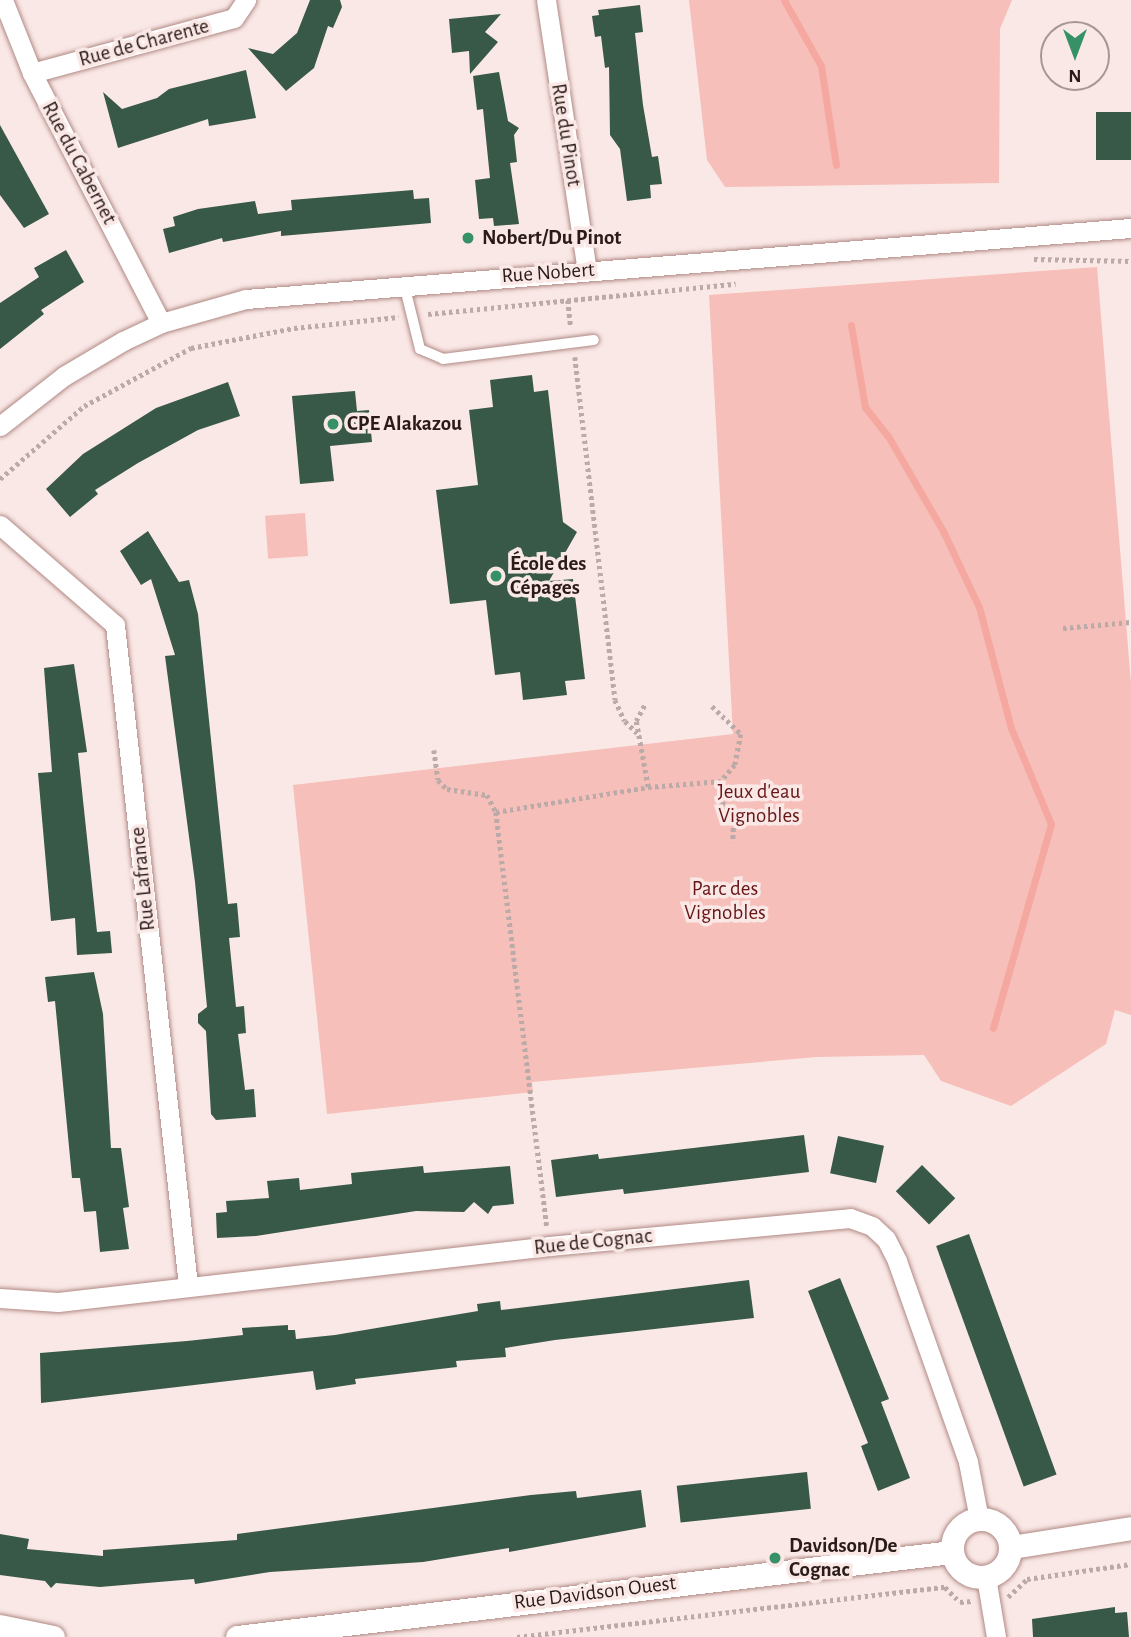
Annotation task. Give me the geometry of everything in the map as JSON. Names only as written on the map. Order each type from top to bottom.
[{"type":"street","name":"Rue du Cabernet","points":[[3,0],[32,73],[161,323]]},
{"type":"street","name":"Rue de Charente","points":[[32,73],[234,18],[246,0]]},
{"type":"street","name":"Rue du Pinot","points":[[546,0],[587,270]]},
{"type":"street","name":"Rue Nobert","points":[[0,426],[64,376],[161,323],[259,296],[1131,228]]},
{"type":"street","name":"Rue Lafrance","points":[[0,525],[115,625],[188,1285]]},
{"type":"street","name":"Rue de Cognac","points":[[0,1298],[58,1302],[188,1285],[828,1217],[872,1226],[886,1239],[897,1261],[968,1462],[979,1519]]},
{"type":"street","points":[[979,1519],[997,1523],[1011,1547],[1008,1561],[986,1577],[964,1572],[952,1552],[958,1530],[979,1519]]},
{"type":"street","points":[[1011,1547],[1131,1528]]},
{"type":"street","name":"Rue Davidson Ouest","points":[[237,1637],[952,1552]]},
{"type":"street","points":[[986,1577],[996,1637]]},
{"type":"street","points":[[0,1626],[53,1637]]},
{"type":"lane","points":[[404,284],[420,349],[443,359],[594,340]]},
{"type":"path","points":[[1024,258],[1131,261]]},
{"type":"path","points":[[0,479],[84,406],[191,348],[294,328],[751,282]]},
{"type":"path","points":[[568,300],[615,701],[625,721],[639,735]]},
{"type":"path","points":[[1063,628],[1131,622]]},
{"type":"path","points":[[645,704],[636,721],[648,787]]},
{"type":"path","points":[[496,812],[648,787],[721,781],[735,765],[741,734],[712,706]]},
{"type":"path","points":[[434,750],[438,780],[447,789],[487,795],[496,812],[549,1246]]},
{"type":"path","points":[[721,781],[724,808],[734,821],[733,842]]},
{"type":"path","points":[[1005,1598],[1027,1579],[1131,1564]]},
{"type":"path","points":[[517,1637],[945,1587],[960,1602],[966,1602]]},
{"type":"green space","points":[[689,0],[1012,0],[1000,29],[999,183],[725,187],[707,160]]},
{"type":"green space","points":[[1097,267],[1131,684],[1131,1015],[1115,1010],[1106,1044],[1011,1106],[941,1081],[924,1055],[817,1057],[532,1082],[533,1092],[327,1114],[293,785],[733,734],[709,295]]},
{"type":"green space","points":[[305,513],[308,556],[268,559],[265,516]]},
{"type":"building","points":[[310,0],[340,0],[342,7],[333,28],[328,26],[314,68],[286,91],[248,48],[273,54],[297,33]]},
{"type":"building","points":[[640,5],[643,32],[635,33],[643,105],[652,157],[658,156],[662,184],[650,185],[651,198],[627,201],[620,149],[610,135],[609,67],[605,68],[601,36],[595,37],[592,16],[599,15],[598,10]]},
{"type":"building","points":[[501,14],[485,32],[498,42],[470,74],[469,51],[452,53],[449,19]]},
{"type":"building","points":[[246,70],[256,118],[209,126],[208,119],[118,148],[103,92],[122,109],[157,98],[169,89]]},
{"type":"building","points":[[499,72],[508,121],[519,128],[514,135],[517,162],[510,163],[519,224],[494,226],[493,218],[479,219],[475,180],[490,178],[483,109],[477,110],[473,76]]},
{"type":"building","points":[[1096,112],[1131,112],[1131,160],[1096,160]]},
{"type":"building","points":[[0,125],[49,214],[24,228],[0,195]]},
{"type":"building","points":[[413,190],[414,199],[429,198],[431,223],[281,236],[281,231],[223,242],[222,238],[169,253],[163,229],[175,226],[173,217],[198,209],[255,201],[258,214],[292,210],[291,200]]},
{"type":"building","points":[[66,250],[84,282],[41,310],[44,314],[0,349],[0,303],[39,277],[34,268]]},
{"type":"building","points":[[532,375],[534,392],[548,390],[563,522],[577,532],[549,581],[573,579],[585,679],[565,681],[567,695],[523,700],[520,672],[495,675],[486,600],[450,604],[436,490],[478,485],[469,410],[493,407],[490,380]]},
{"type":"building","points":[[228,382],[240,416],[198,430],[138,463],[95,490],[98,494],[70,517],[46,489],[83,454],[156,408]]},
{"type":"building","points":[[355,391],[357,411],[369,410],[372,442],[330,446],[334,481],[300,484],[292,396]]},
{"type":"building","points":[[148,531],[179,582],[189,580],[198,614],[228,904],[237,903],[240,937],[229,938],[236,1007],[244,1006],[246,1033],[238,1034],[245,1090],[254,1089],[256,1117],[216,1120],[211,1114],[206,1031],[198,1023],[198,1014],[207,1007],[195,882],[165,656],[175,655],[151,579],[141,585],[120,551]]},
{"type":"building","points":[[74,664],[87,752],[78,753],[97,932],[110,931],[112,953],[77,955],[75,918],[51,921],[38,773],[52,772],[44,668]]},
{"type":"building","points":[[94,972],[103,1014],[111,1148],[121,1148],[129,1207],[123,1208],[129,1249],[100,1252],[96,1211],[84,1212],[80,1178],[72,1178],[55,1001],[48,1002],[45,977]]},
{"type":"building","points":[[804,1135],[809,1172],[624,1194],[623,1189],[556,1197],[551,1160],[598,1154],[599,1159]]},
{"type":"building","points":[[838,1136],[884,1146],[876,1183],[830,1173]]},
{"type":"building","points":[[922,1165],[955,1198],[929,1224],[896,1191]]},
{"type":"building","points":[[423,1166],[424,1173],[510,1166],[514,1204],[493,1206],[488,1214],[474,1202],[464,1212],[416,1211],[256,1236],[217,1238],[216,1213],[227,1212],[226,1201],[269,1198],[267,1181],[299,1178],[300,1190],[352,1184],[351,1173]]},
{"type":"building","points":[[969,1234],[1057,1475],[1024,1487],[936,1246]]},
{"type":"building","points":[[840,1278],[889,1399],[881,1402],[910,1478],[878,1491],[861,1446],[868,1443],[808,1291]]},
{"type":"building","points":[[749,1280],[754,1318],[505,1348],[506,1357],[456,1361],[457,1367],[355,1379],[356,1384],[316,1390],[313,1371],[41,1403],[40,1353],[243,1335],[242,1328],[288,1325],[288,1330],[295,1330],[296,1339],[335,1335],[478,1311],[477,1304],[500,1301],[501,1310]]},
{"type":"building","points":[[807,1472],[811,1509],[681,1522],[677,1486]]},
{"type":"building","points":[[641,1490],[646,1527],[509,1552],[509,1548],[423,1562],[270,1572],[195,1584],[194,1579],[100,1587],[56,1583],[51,1588],[45,1581],[0,1575],[0,1534],[29,1539],[27,1549],[103,1556],[103,1550],[237,1540],[237,1534],[531,1495],[576,1491],[577,1498]]},
{"type":"building","points":[[1115,1607],[1115,1613],[1127,1612],[1129,1637],[1033,1637],[1032,1619]]},
{"type":"waterway","points":[[784,0],[821,66],[836,165]]},
{"type":"waterway","points":[[851,325],[865,407],[888,436],[943,531],[979,607],[1011,728],[1051,824],[993,1028]]},
{"type":"place","name":"Nobert/Du Pinot","points":[[468,238]]},
{"type":"place","name":"CPE Alakazou","points":[[333,424]]},
{"type":"place","name":"École des Cépages","points":[[496,576]]},
{"type":"place","name":"Davidson/De Cognac","points":[[775,1558]]},
{"type":"park label","name":"Jeux d'eau Vignobles","points":[[759,804]]},
{"type":"park label","name":"Parc des Vignobles","points":[[725,901]]}]
